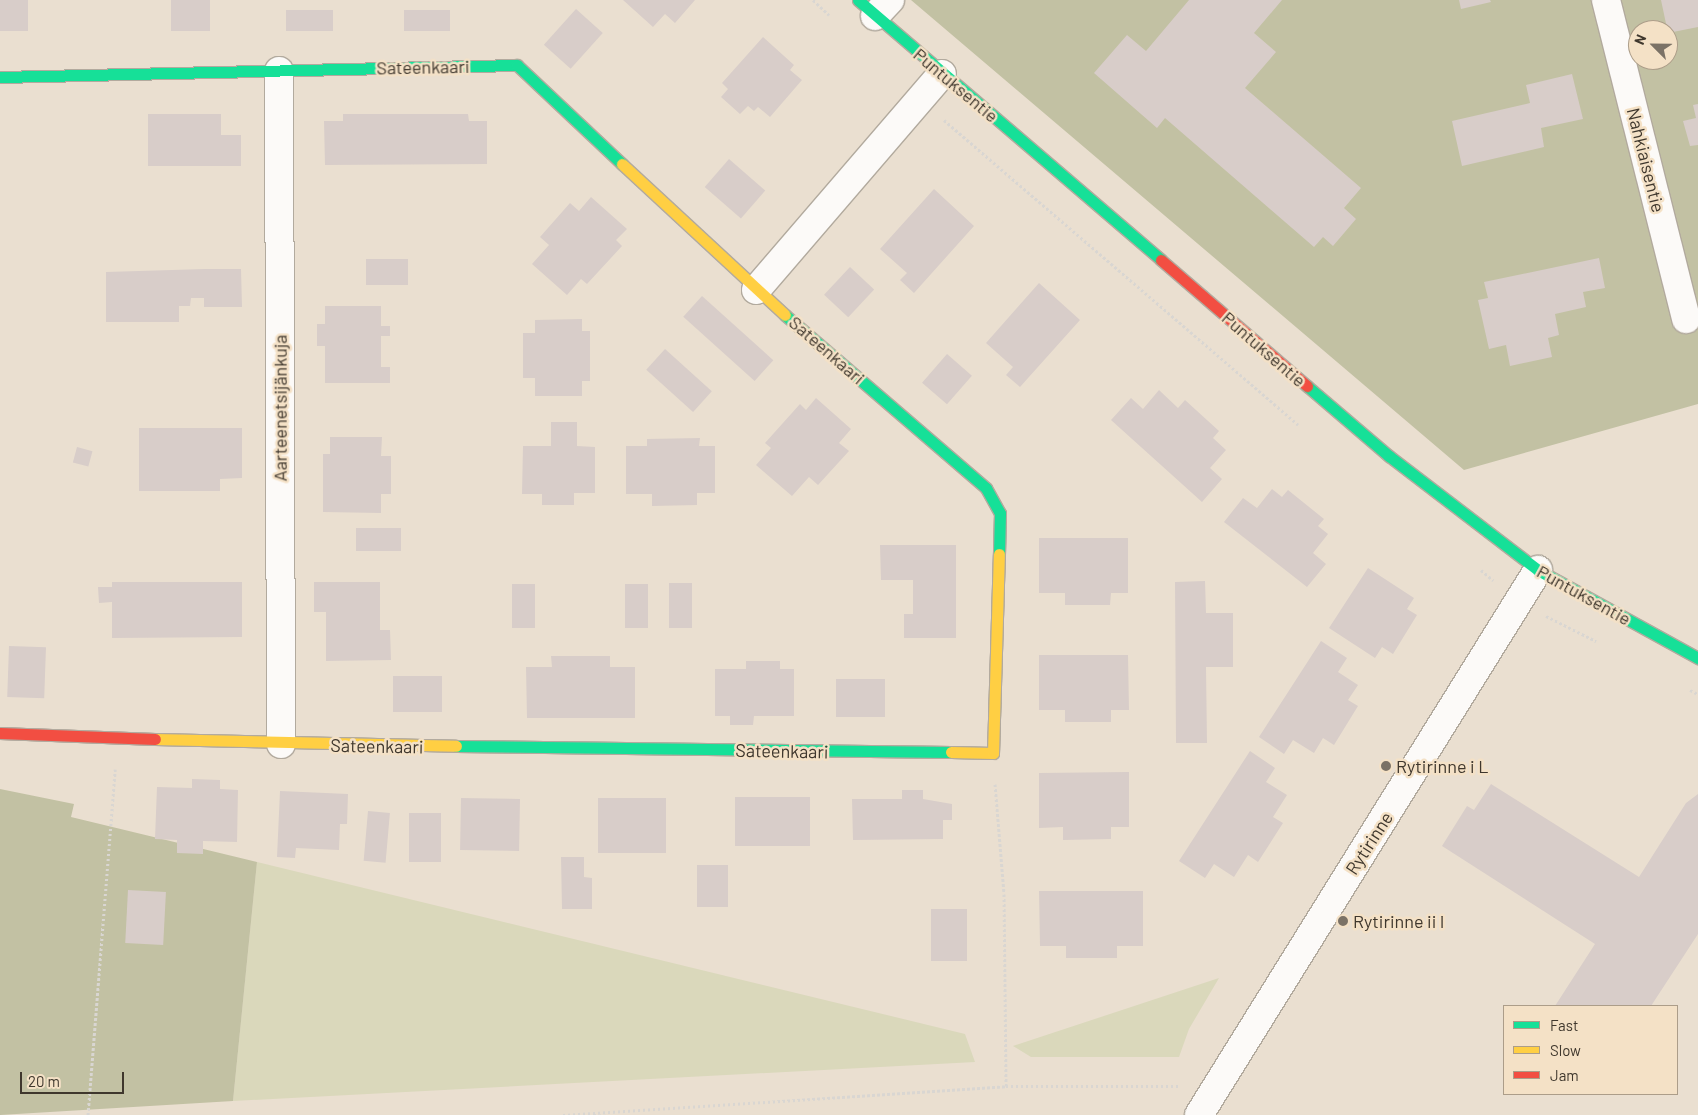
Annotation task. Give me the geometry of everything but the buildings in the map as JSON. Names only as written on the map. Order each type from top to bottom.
[{"type":"street","name":"Nahkiaisentie","points":[[1606,0],[1686,319]]},
{"type":"street","name":"Puntuksentie","points":[[875,5],[942,74],[1389,456],[1538,570],[1698,658]]},
{"type":"street","name":"Sateenkaari","points":[[0,77],[518,65],[756,290],[986,488],[1000,513],[993,753],[281,744],[0,733]]},
{"type":"street","name":"Aarteenetsijänkuja","points":[[279,71],[281,744]]},
{"type":"street","points":[[756,290],[942,74]]},
{"type":"street","name":"Rytirinne","points":[[1200,1115],[1538,570]]},
{"type":"path","points":[[88,1115],[117,738]]},
{"type":"path","points":[[993,753],[1004,894],[1006,1086]]},
{"type":"path","points":[[563,1115],[1006,1086],[1189,1086]]},
{"type":"shaded area","points":[[257,862],[965,1034],[975,1062],[233,1101]]},
{"type":"shaded area","points":[[1219,978],[1189,1029],[1179,1057],[1031,1057],[1013,1046]]},
{"type":"green space","points":[[911,0],[1698,0],[1698,404],[1464,470]]},
{"type":"green space","points":[[0,789],[74,804],[71,817],[257,862],[233,1101],[0,1115]]},
{"type":"traffic: fast","points":[[858,0],[1161,260]]},
{"type":"traffic: fast","points":[[0,77],[517,65],[622,164]]},
{"type":"traffic: fast","points":[[785,315],[986,488],[1000,513],[999,554]]},
{"type":"traffic: fast","points":[[1307,386],[1389,456],[1538,570],[1698,658]]},
{"type":"traffic: fast","points":[[456,746],[951,752]]},
{"type":"traffic: slow","points":[[622,164],[785,315]]},
{"type":"traffic: slow","points":[[951,752],[993,753],[999,554]]},
{"type":"traffic: slow","points":[[155,739],[456,746]]},
{"type":"traffic: jam","points":[[1161,260],[1307,386]]},
{"type":"traffic: jam","points":[[0,733],[155,739]]},
{"type":"place","name":"Rytirinne i L","points":[[1386,766]]},
{"type":"place","name":"Rytirinne ii I","points":[[1343,921]]}]
